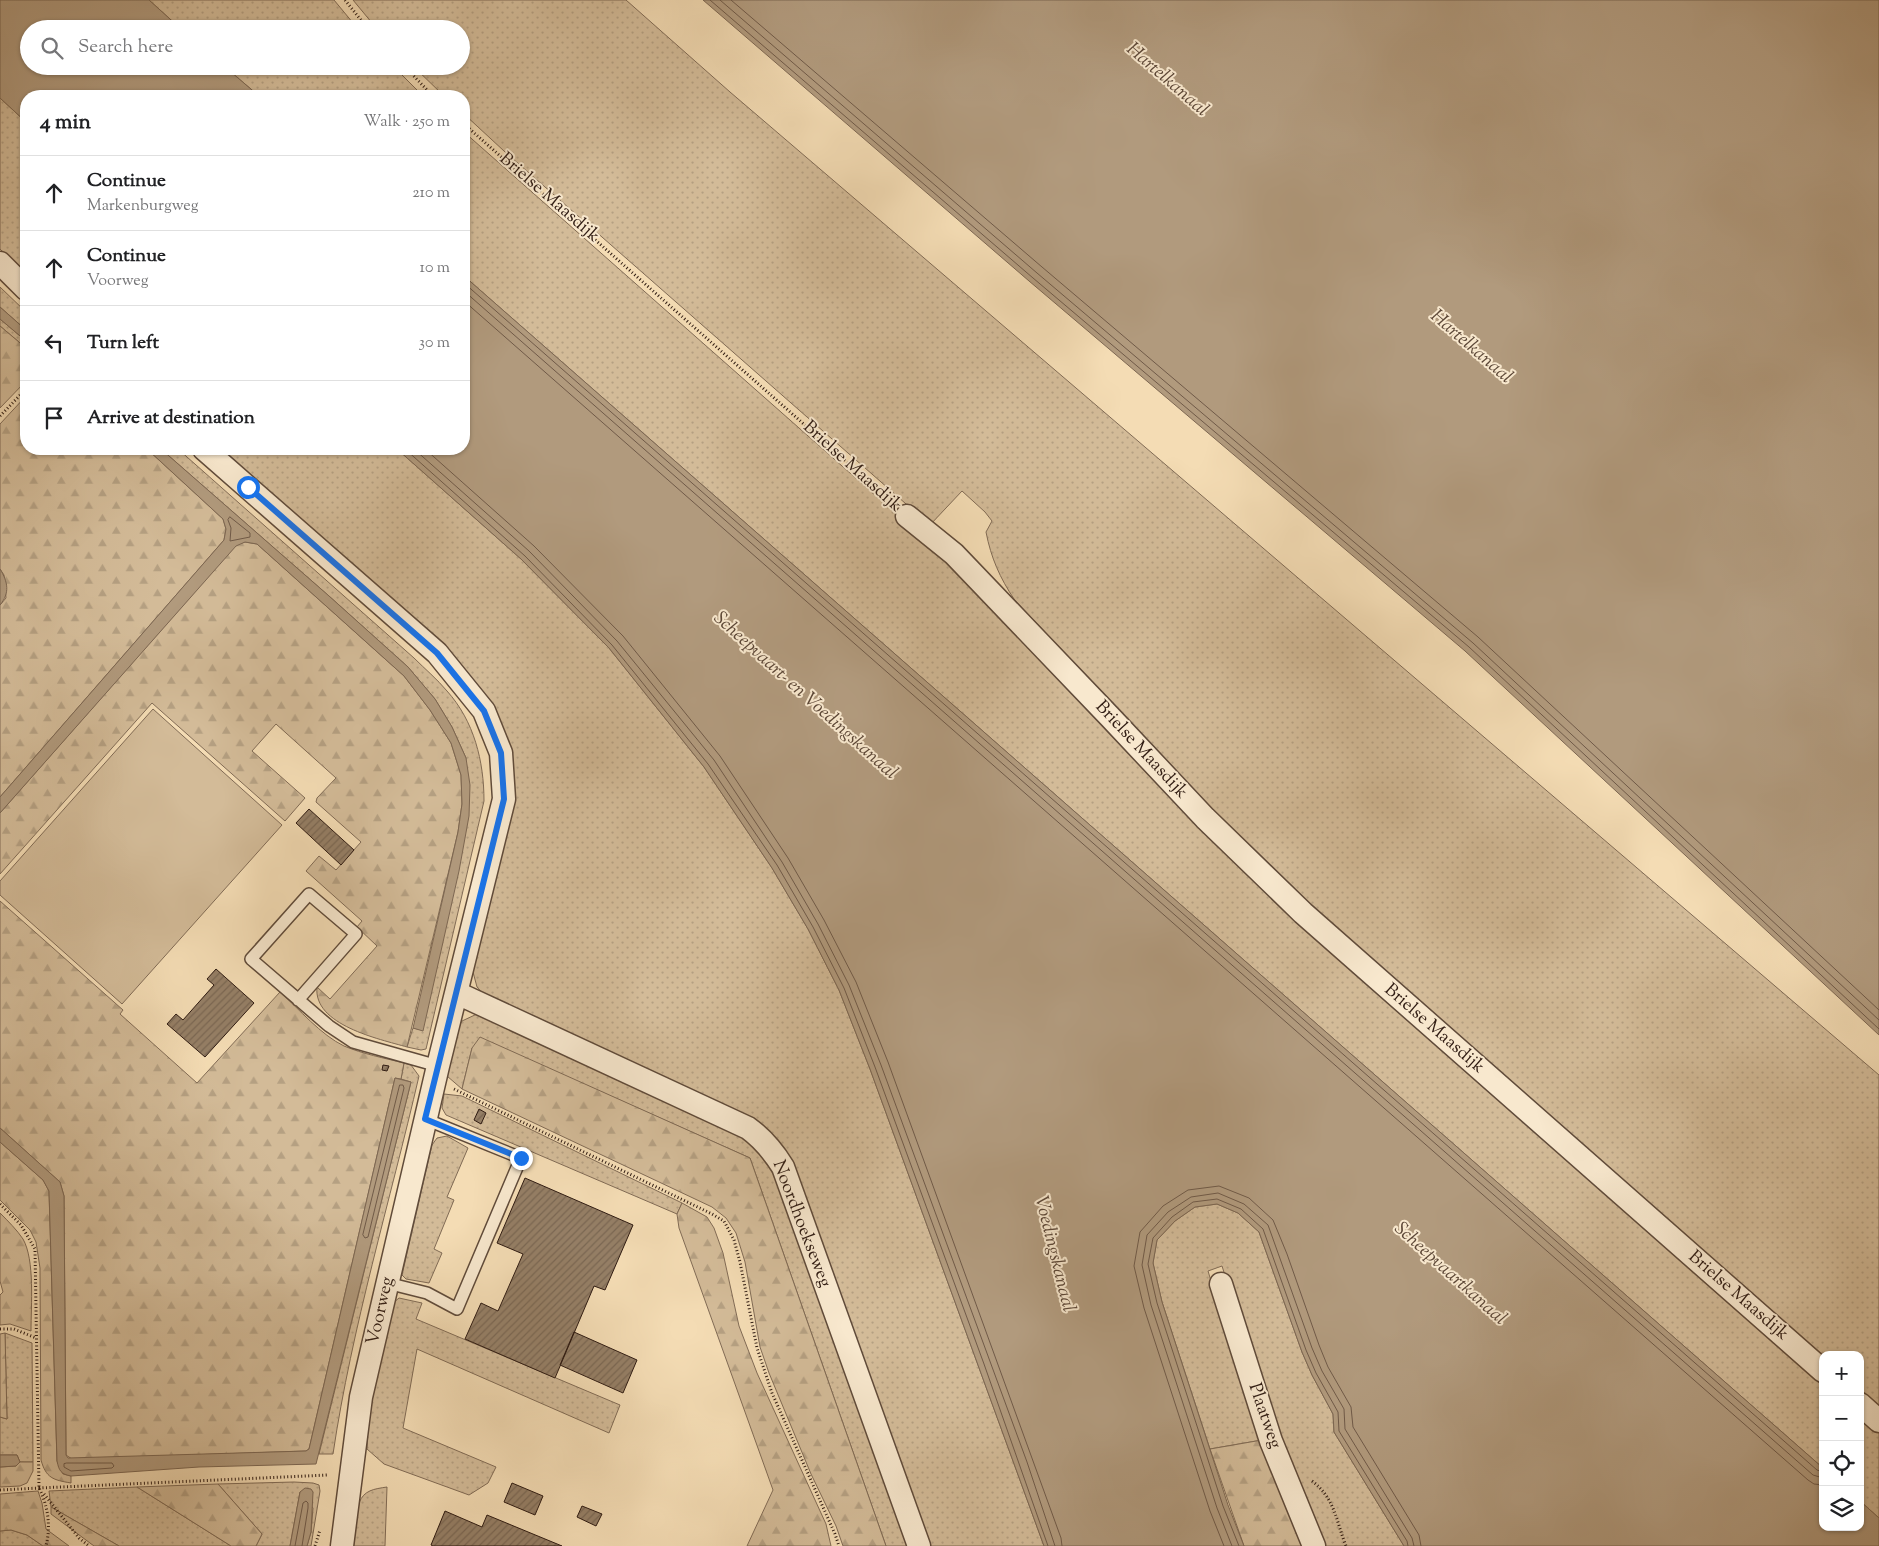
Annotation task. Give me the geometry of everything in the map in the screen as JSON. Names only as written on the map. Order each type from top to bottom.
[{"type":"street","points":[[0,263],[20,283]]},
{"type":"street","name":"Voorweg","points":[[211,455],[437,653],[484,711],[501,753],[504,799],[436,1073],[361,1397],[342,1546]]},
{"type":"street","name":"Brielse Maasdijk","points":[[907,516],[954,554],[1112,718],[1205,818],[1302,913],[1819,1367]]},
{"type":"street","name":"Noordhoekseweg","points":[[457,993],[748,1128],[772,1150],[783,1167],[919,1546]]},
{"type":"street","name":"Plaatweg","points":[[1221,1284],[1271,1441],[1314,1546]]},
{"type":"street","points":[[1864,1407],[1879,1420]]},
{"type":"lane","points":[[298,1000],[356,934],[309,894],[251,959],[298,1000],[329,1026],[353,1042],[436,1073]]},
{"type":"lane","points":[[387,1283],[427,1293],[457,1309],[521,1158],[425,1119]]},
{"type":"path","points":[[345,0],[361,20]]},
{"type":"path","points":[[413,75],[427,90]]},
{"type":"path","name":"Brielse Maasdijk","points":[[470,129],[907,516]]},
{"type":"path","points":[[0,416],[20,395]]},
{"type":"path","points":[[436,1073],[724,1221],[734,1240],[757,1348],[772,1393],[839,1546]]},
{"type":"path","points":[[0,1204],[21,1225],[35,1249],[39,1488],[46,1502],[49,1533],[46,1546]]},
{"type":"path","points":[[0,1330],[14,1330],[36,1338]]},
{"type":"path","points":[[0,1490],[328,1475]]},
{"type":"path","points":[[1287,1479],[1310,1480],[1323,1490],[1336,1514],[1346,1546]]},
{"type":"path","points":[[39,1488],[79,1538],[90,1546]]},
{"type":"green space","points":[[149,0],[334,0],[351,20],[171,20]]},
{"type":"green space","points":[[353,0],[626,0],[730,92],[1879,1075],[1879,1407],[1864,1394],[1864,1351],[1819,1351],[1819,1353],[1348,941],[1209,806],[1014,599],[993,559],[986,532],[992,521],[985,512],[962,491],[930,525],[470,120],[470,90],[438,90],[422,75],[470,75],[470,20],[370,20]]},
{"type":"green space","points":[[234,75],[402,75],[417,90],[252,90]]},
{"type":"green space","points":[[0,98],[20,116],[20,269],[0,249]]},
{"type":"green space","points":[[470,137],[919,534],[1255,881],[1324,947],[1819,1380],[1819,1464],[470,281]]},
{"type":"green space","points":[[0,287],[20,306],[20,325],[0,307]]},
{"type":"green space","points":[[0,319],[20,336],[20,343],[0,326]]},
{"type":"green space","points":[[0,326],[20,343],[20,387],[0,408]]},
{"type":"green space","points":[[20,402],[20,455],[154,455],[223,519],[226,529],[224,540],[0,797],[0,605],[6,598],[4,575],[0,569],[0,424]]},
{"type":"green space","points":[[168,455],[185,455],[414,658],[447,691],[471,728],[482,771],[484,801],[426,1049],[421,1050],[407,1047],[413,1028],[422,1030],[466,758],[452,727],[435,699],[408,667]]},
{"type":"green space","points":[[223,455],[404,455],[521,559],[609,648],[704,767],[772,868],[808,929],[839,990],[870,1069],[1044,1546],[924,1546],[785,1157],[486,997],[477,987],[473,972],[500,843],[494,713]]},
{"type":"green space","points":[[245,542],[257,544],[404,676],[430,710],[451,743],[461,775],[462,804],[458,832],[407,1047],[365,1035],[336,1021],[325,1011],[319,1000],[317,987],[330,999],[377,946],[357,927],[362,921],[306,871],[319,856],[336,870],[361,842],[316,802],[317,798],[336,778],[276,724],[252,751],[305,798],[285,821],[152,703],[0,874],[0,813],[236,545]]},
{"type":"green space","points":[[153,709],[282,825],[122,1004],[0,895],[0,881]]},
{"type":"green space","points":[[0,901],[123,1010],[120,1014],[197,1083],[280,992],[319,1029],[335,1041],[374,1056],[404,1063],[401,1079],[395,1078],[309,1449],[306,1451],[72,1459],[66,1455],[64,1196],[60,1182],[0,1128]]},
{"type":"green space","points":[[477,1014],[752,1139],[773,1163],[910,1546],[886,1546],[750,1158],[588,1086],[472,1048],[462,1089],[447,1076],[458,1028],[462,1021]]},
{"type":"green space","points":[[480,1037],[750,1158],[886,1546],[843,1546],[769,1373],[760,1347],[745,1262],[736,1233],[726,1218],[712,1207],[462,1089],[472,1048]]},
{"type":"green space","points":[[404,1063],[411,1065],[419,1076],[350,1359],[333,1454],[319,1454],[411,1082],[401,1079]]},
{"type":"green space","points":[[444,1094],[462,1096],[682,1203],[677,1214],[446,1115],[442,1108]]},
{"type":"green space","points":[[447,1136],[468,1148],[447,1197],[454,1200],[434,1249],[442,1253],[429,1283],[406,1279],[402,1275],[432,1145],[437,1138]]},
{"type":"green space","points":[[0,1142],[43,1180],[49,1191],[57,1461],[63,1474],[71,1476],[71,1483],[59,1481],[51,1477],[45,1471],[41,1460],[40,1268],[36,1242],[30,1230],[0,1200]]},
{"type":"green space","points":[[682,1203],[707,1217],[714,1228],[723,1253],[739,1326],[757,1373],[826,1524],[831,1546],[747,1546],[773,1490],[679,1228],[677,1214]]},
{"type":"green space","points":[[1217,1204],[1238,1213],[1259,1232],[1302,1352],[1333,1414],[1334,1432],[1404,1546],[1319,1546],[1262,1392],[1222,1266],[1208,1271],[1242,1383],[1262,1440],[1210,1449],[1162,1302],[1153,1263],[1157,1240],[1175,1221],[1195,1207]]},
{"type":"green space","points":[[0,1213],[21,1236],[27,1248],[32,1284],[31,1331],[10,1324],[0,1325],[0,1295],[3,1292],[0,1281]]},
{"type":"green space","points":[[399,1298],[422,1303],[416,1319],[620,1405],[609,1433],[417,1349],[403,1428],[496,1467],[488,1483],[469,1495],[384,1464],[367,1449],[368,1419],[393,1303]]},
{"type":"green space","points":[[5,1333],[32,1343],[33,1462],[20,1462],[17,1455],[0,1455],[0,1417],[7,1419]]},
{"type":"green space","points":[[5,1333],[7,1419],[0,1417],[0,1334]]},
{"type":"green space","points":[[1864,1420],[1879,1433],[1879,1518],[1864,1505]]},
{"type":"green space","points":[[1262,1440],[1302,1546],[1244,1546],[1210,1449]]},
{"type":"green space","points":[[20,1462],[33,1462],[33,1471],[27,1483],[20,1486],[0,1487],[0,1467],[16,1466]]},
{"type":"green space","points":[[294,1482],[319,1485],[320,1491],[311,1546],[307,1546],[311,1532],[313,1508],[300,1492],[290,1546],[256,1546],[262,1534],[218,1484]]},
{"type":"green space","points":[[218,1484],[262,1534],[256,1546],[231,1546],[137,1487]]},
{"type":"green space","points":[[137,1487],[231,1546],[119,1546],[51,1507],[49,1491]]},
{"type":"green space","points":[[387,1487],[385,1546],[352,1546],[361,1499],[370,1491]]},
{"type":"green space","points":[[38,1491],[46,1529],[69,1546],[43,1546],[27,1535],[11,1530],[0,1531],[0,1494]]},
{"type":"green space","points":[[51,1507],[119,1546],[94,1546],[51,1514]]},
{"type":"green space","points":[[11,1530],[27,1535],[43,1546],[0,1546],[0,1531]]},
{"type":"water","points":[[0,0],[149,0],[171,20],[20,20],[20,75],[234,75],[252,90],[20,90],[20,116],[0,98]]},
{"type":"water","name":"Hartelkanaal","points":[[703,0],[1879,0],[1879,1035],[1465,651],[1029,281]]},
{"type":"water","points":[[470,281],[1819,1464],[1819,1531],[1864,1531],[1864,1505],[1879,1518],[1879,1546],[1404,1546],[1334,1432],[1333,1414],[1302,1352],[1259,1232],[1238,1213],[1217,1204],[1195,1207],[1175,1221],[1157,1240],[1153,1263],[1162,1302],[1228,1505],[1244,1546],[1044,1546],[870,1069],[839,990],[808,929],[772,868],[704,767],[609,648],[521,559],[404,455],[470,455]]},
{"type":"water","points":[[0,307],[20,325],[20,336],[0,319]]},
{"type":"water","points":[[154,455],[168,455],[408,667],[435,699],[452,727],[466,758],[470,785],[469,816],[459,871],[423,1031],[413,1028],[458,832],[462,804],[461,775],[451,743],[430,710],[404,676],[257,544],[245,542],[236,546],[0,813],[0,797],[224,540],[226,529],[223,519]]},
{"type":"water","points":[[0,569],[5,578],[7,592],[0,605]]},
{"type":"water","points":[[395,1078],[411,1082],[316,1464],[199,1467],[71,1476],[63,1473],[57,1461],[49,1191],[43,1180],[0,1142],[0,1128],[60,1182],[64,1196],[66,1455],[68,1458],[306,1451],[309,1449]]},
{"type":"water","points":[[0,1455],[17,1455],[20,1462],[16,1466],[0,1467]]},
{"type":"water","points":[[305,1488],[311,1489],[313,1492],[311,1532],[307,1546],[290,1546],[300,1492]]},
{"type":"building","points":[[309,809],[354,850],[341,865],[296,823]]},
{"type":"building","points":[[216,969],[254,1003],[205,1057],[167,1024],[176,1014],[183,1020],[214,985],[207,979]]},
{"type":"building","points":[[383,1065],[389,1066],[387,1071],[382,1070]]},
{"type":"building","points":[[479,1109],[486,1113],[481,1124],[474,1120]]},
{"type":"building","points":[[525,1178],[633,1225],[605,1290],[594,1286],[555,1378],[465,1339],[481,1303],[498,1311],[523,1254],[497,1243]]},
{"type":"building","points":[[574,1332],[637,1360],[623,1393],[560,1365]]},
{"type":"building","points":[[512,1483],[543,1496],[535,1515],[504,1502]]},
{"type":"building","points":[[582,1506],[602,1514],[596,1526],[577,1517]]},
{"type":"building","points":[[445,1511],[482,1527],[487,1515],[562,1546],[433,1546],[431,1545]]},
{"type":"route","points":[[248,487],[437,653],[484,711],[501,753],[504,799],[425,1119],[521,1158]]},
{"type":"water label","name":"Scheepvaart- en Voedingskanaal","points":[[805,696]]},
{"type":"water label","name":"Voedingskanaal","points":[[1054,1254]]},
{"type":"water label","name":"Scheepvaartkanaal","points":[[1450,1274]]}]
